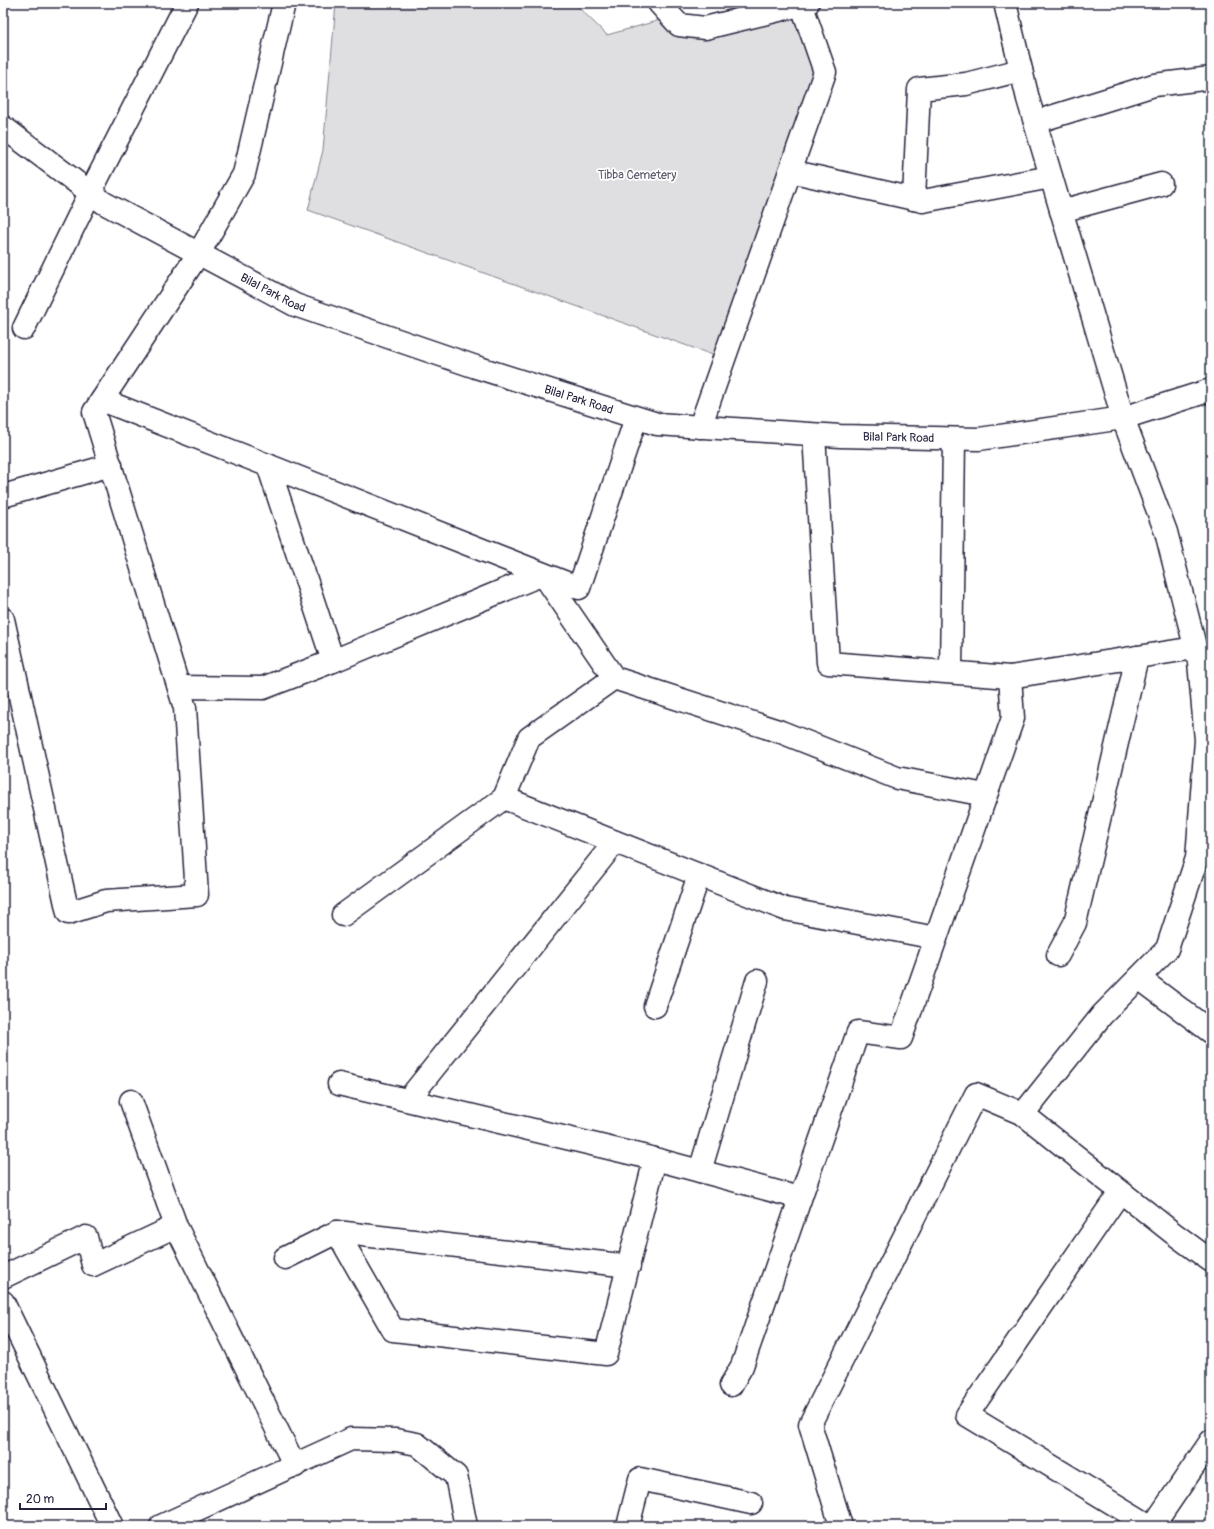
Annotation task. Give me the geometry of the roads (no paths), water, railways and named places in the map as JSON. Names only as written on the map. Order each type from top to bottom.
[{"type":"street","points":[[24,328],[90,193],[187,3]]},
{"type":"street","points":[[3,619],[9,671],[68,913],[106,901],[197,895],[185,708],[94,412],[199,253],[244,174],[284,3]]},
{"type":"street","points":[[659,3],[679,25],[705,28],[804,4],[825,72],[700,427]]},
{"type":"street","points":[[1005,3],[1035,122],[1123,418],[1166,532],[1199,662],[1208,734],[1197,858],[1167,949],[1102,1015],[1023,1114]]},
{"type":"street","points":[[914,199],[919,89],[966,84],[1021,70]]},
{"type":"street","points":[[1035,122],[1154,85],[1211,78]]},
{"type":"street","name":"Bilal Park Road","points":[[3,127],[104,203],[295,305],[476,367],[656,424],[814,434],[979,439],[1123,418],[1211,390]]},
{"type":"street","points":[[790,171],[923,201],[1051,177]]},
{"type":"street","points":[[1061,211],[1161,184]]},
{"type":"street","points":[[102,400],[579,588],[636,418]]},
{"type":"street","points":[[814,434],[828,663],[1010,677],[1195,648]]},
{"type":"street","points":[[951,672],[954,438]]},
{"type":"street","points":[[3,496],[111,465]]},
{"type":"street","points":[[268,465],[333,661]]},
{"type":"street","points":[[179,687],[263,688],[333,661],[543,574]]},
{"type":"street","points":[[543,574],[614,678],[781,732],[897,778],[986,795]]},
{"type":"street","points":[[1058,955],[1075,924],[1137,657]]},
{"type":"street","points":[[731,1385],[742,1366],[858,1032],[901,1038],[1012,718],[1010,677]]},
{"type":"street","points":[[343,915],[504,798],[529,738],[614,678]]},
{"type":"street","points":[[504,798],[785,909],[936,938]]},
{"type":"street","points":[[408,1100],[615,842]]},
{"type":"street","points":[[655,1006],[698,875]]},
{"type":"street","points":[[1139,978],[1211,1032]]},
{"type":"street","points":[[700,1171],[757,981]]},
{"type":"street","points":[[339,1084],[655,1159],[800,1198]]},
{"type":"street","points":[[841,1526],[810,1424],[976,1094],[1023,1114],[1172,1233],[1211,1261]]},
{"type":"street","points":[[131,1101],[176,1226],[294,1466]]},
{"type":"street","points":[[337,1232],[394,1330],[606,1354],[655,1159]]},
{"type":"street","points":[[1120,1192],[967,1415],[1150,1526]]},
{"type":"street","points":[[3,1277],[86,1237],[94,1265],[176,1226]]},
{"type":"street","points":[[285,1258],[337,1232],[629,1266]]},
{"type":"street","points":[[3,1302],[112,1526]]},
{"type":"street","points":[[161,1526],[351,1439],[396,1440],[417,1444],[456,1476],[466,1526]]},
{"type":"street","points":[[1153,1526],[1208,1450]]},
{"type":"street","points":[[628,1526],[640,1479],[751,1503]]},
{"type":"park label","name":"Tibba Cemetery","points":[[637,175]]}]
